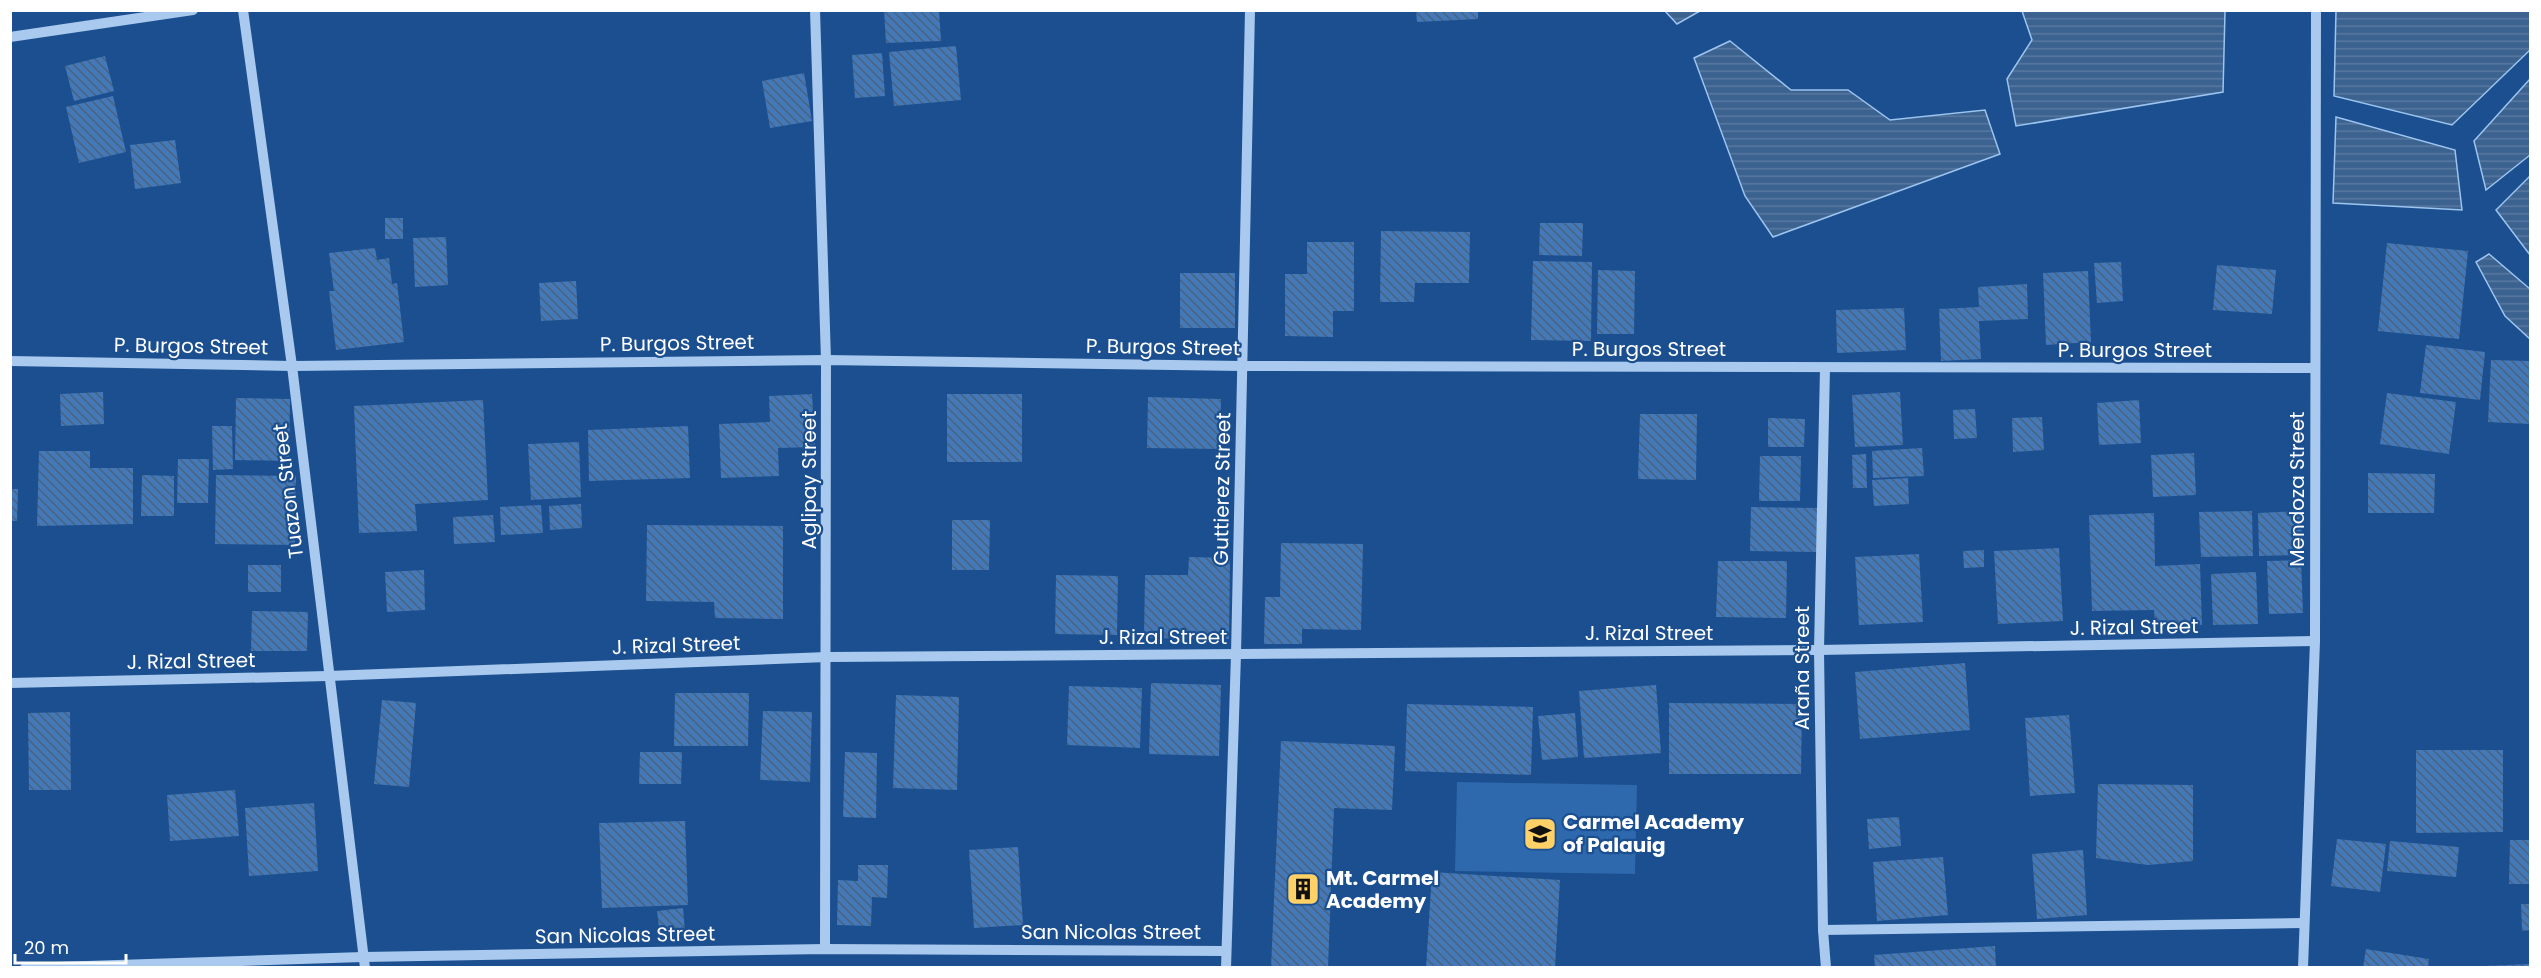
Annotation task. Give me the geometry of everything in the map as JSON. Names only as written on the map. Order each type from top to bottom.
[{"type":"street","points":[[10,37],[193,10]]},
{"type":"street","name":"Tuazon Street","points":[[243,10],[292,366],[364,962]]},
{"type":"street","name":"Aglipay Street","points":[[815,10],[826,360],[825,949]]},
{"type":"street","name":"Guttierez Street","points":[[1226,968],[1236,654],[1250,10]]},
{"type":"street","name":"Mendoza Street","points":[[2303,968],[2315,641],[2316,10]]},
{"type":"street","name":"P. Burgos Street","points":[[10,361],[292,366],[826,360],[1242,366],[2315,368]]},
{"type":"street","name":"Araña Street","points":[[1825,368],[1819,650],[1823,930],[1826,968]]},
{"type":"street","name":"J. Rizal Street","points":[[10,683],[328,676],[827,657],[1819,650],[2315,641]]},
{"type":"street","points":[[1823,930],[2304,923]]},
{"type":"street","name":"San Nicolas Street","points":[[25,968],[364,962],[825,949],[1226,951]]},
{"type":"shaded area","points":[[1665,11],[1700,11],[1677,24]]},
{"type":"shaded area","points":[[2022,11],[2225,11],[2223,92],[2016,126],[2007,79],[2032,40]]},
{"type":"shaded area","points":[[2336,11],[2530,11],[2530,50],[2452,125],[2334,96]]},
{"type":"shaded area","points":[[1730,41],[1791,90],[1848,90],[1890,120],[1985,110],[2000,154],[1773,237],[1745,196],[1694,58]]},
{"type":"shaded area","points":[[2530,79],[2530,155],[2486,190],[2474,141]]},
{"type":"shaded area","points":[[2336,117],[2455,150],[2462,210],[2333,203]]},
{"type":"shaded area","points":[[2530,176],[2530,255],[2496,210]]},
{"type":"shaded area","points":[[2489,254],[2530,289],[2530,339],[2505,316],[2476,262]]},
{"type":"shaded area","points":[[1457,782],[1637,785],[1635,874],[1455,871]]},
{"type":"building","points":[[884,10],[939,10],[941,41],[886,43]]},
{"type":"building","points":[[1416,10],[1478,10],[1478,19],[1417,22]]},
{"type":"building","points":[[956,46],[961,100],[894,106],[889,52]]},
{"type":"building","points":[[882,53],[885,96],[855,98],[852,55]]},
{"type":"building","points":[[105,56],[114,91],[74,101],[65,66]]},
{"type":"building","points":[[804,73],[812,121],[770,128],[762,81]]},
{"type":"building","points":[[113,96],[126,152],[79,163],[66,107]]},
{"type":"building","points":[[175,140],[181,183],[135,189],[130,145]]},
{"type":"building","points":[[385,218],[403,218],[403,239],[385,239]]},
{"type":"building","points":[[1540,223],[1583,223],[1582,256],[1539,255]]},
{"type":"building","points":[[1381,231],[1470,232],[1469,283],[1415,283],[1414,302],[1380,302]]},
{"type":"building","points":[[446,237],[448,285],[415,287],[413,238]]},
{"type":"building","points":[[1307,242],[1354,242],[1354,311],[1333,311],[1333,337],[1285,336],[1285,274],[1307,274]]},
{"type":"building","points":[[2387,243],[2468,251],[2459,339],[2378,331]]},
{"type":"building","points":[[375,248],[377,260],[389,258],[392,284],[397,283],[404,342],[336,350],[329,291],[334,291],[329,253]]},
{"type":"building","points":[[1533,261],[1592,262],[1591,341],[1531,340]]},
{"type":"building","points":[[2121,262],[2123,301],[2097,303],[2094,263]]},
{"type":"building","points":[[2217,265],[2276,270],[2272,314],[2213,310]]},
{"type":"building","points":[[1598,270],[1635,271],[1634,334],[1597,334]]},
{"type":"building","points":[[2088,271],[2091,342],[2046,345],[2043,273]]},
{"type":"building","points":[[1180,273],[1235,273],[1235,328],[1180,328]]},
{"type":"building","points":[[576,281],[578,319],[541,321],[539,283]]},
{"type":"building","points":[[2027,284],[2028,319],[1979,321],[1981,359],[1941,361],[1939,309],[1979,307],[1978,287]]},
{"type":"building","points":[[1904,308],[1906,350],[1837,353],[1836,310]]},
{"type":"building","points":[[2426,345],[2485,352],[2480,400],[2420,393]]},
{"type":"building","points":[[2491,360],[2530,361],[2530,424],[2488,422]]},
{"type":"building","points":[[103,392],[104,424],[61,426],[60,394]]},
{"type":"building","points":[[1900,392],[1903,445],[1855,447],[1852,395]]},
{"type":"building","points":[[2387,393],[2456,402],[2449,454],[2380,444]]},
{"type":"building","points":[[812,394],[815,447],[778,448],[779,476],[721,478],[719,424],[770,422],[769,396]]},
{"type":"building","points":[[947,394],[1022,394],[1022,462],[947,462]]},
{"type":"building","points":[[1148,397],[1221,399],[1220,449],[1147,448]]},
{"type":"building","points":[[236,398],[290,399],[289,461],[235,460]]},
{"type":"building","points":[[483,400],[488,500],[415,504],[417,531],[359,533],[354,406]]},
{"type":"building","points":[[2139,400],[2141,443],[2099,445],[2097,403]]},
{"type":"building","points":[[1975,409],[1977,438],[1954,439],[1953,410]]},
{"type":"building","points":[[1640,414],[1697,414],[1696,480],[1638,479]]},
{"type":"building","points":[[2042,417],[2044,450],[2013,452],[2012,418]]},
{"type":"building","points":[[1768,418],[1805,419],[1804,447],[1768,447]]},
{"type":"building","points":[[212,426],[232,426],[233,469],[213,470]]},
{"type":"building","points":[[688,426],[690,478],[589,481],[588,430]]},
{"type":"building","points":[[579,442],[581,497],[531,500],[528,444]]},
{"type":"building","points":[[1922,448],[1924,476],[1873,478],[1872,451]]},
{"type":"building","points":[[39,451],[90,451],[90,468],[133,468],[133,524],[37,526]]},
{"type":"building","points":[[2194,453],[2196,495],[2153,497],[2151,455]]},
{"type":"building","points":[[1866,454],[1867,488],[1853,488],[1852,455]]},
{"type":"building","points":[[1760,456],[1801,456],[1800,501],[1759,501]]},
{"type":"building","points":[[178,459],[209,459],[208,503],[177,503]]},
{"type":"building","points":[[2368,473],[2435,474],[2434,513],[2368,513]]},
{"type":"building","points":[[142,475],[174,476],[174,516],[141,516]]},
{"type":"building","points":[[216,475],[296,476],[295,545],[215,544]]},
{"type":"building","points":[[1908,478],[1909,504],[1874,506],[1872,480]]},
{"type":"building","points":[[10,489],[18,489],[17,521],[10,521]]},
{"type":"building","points":[[581,504],[582,528],[550,530],[549,506]]},
{"type":"building","points":[[541,505],[543,533],[501,535],[500,507]]},
{"type":"building","points":[[1751,507],[1819,508],[1818,552],[1750,551]]},
{"type":"building","points":[[2252,511],[2253,556],[2201,557],[2199,512]]},
{"type":"building","points":[[2301,511],[2302,555],[2259,556],[2258,513]]},
{"type":"building","points":[[2154,513],[2155,566],[2200,564],[2202,625],[2155,626],[2154,610],[2092,611],[2089,515]]},
{"type":"building","points":[[493,515],[495,542],[454,544],[453,517]]},
{"type":"building","points":[[952,520],[990,520],[989,570],[952,570]]},
{"type":"building","points":[[647,525],[783,526],[783,619],[715,618],[714,602],[646,601]]},
{"type":"building","points":[[1281,543],[1363,544],[1361,630],[1302,629],[1302,644],[1264,644],[1265,597],[1280,597]]},
{"type":"building","points":[[2059,548],[2063,621],[1998,624],[1994,551]]},
{"type":"building","points":[[1984,550],[1984,567],[1964,568],[1963,551]]},
{"type":"building","points":[[1919,554],[1923,622],[1859,625],[1855,557]]},
{"type":"building","points":[[1189,557],[1230,558],[1229,639],[1144,638],[1145,575],[1188,575]]},
{"type":"building","points":[[2301,560],[2303,613],[2269,614],[2267,561]]},
{"type":"building","points":[[1718,561],[1787,561],[1786,618],[1716,617]]},
{"type":"building","points":[[248,565],[281,565],[281,592],[248,592]]},
{"type":"building","points":[[424,570],[425,610],[387,612],[385,572]]},
{"type":"building","points":[[2256,572],[2258,624],[2213,625],[2211,574]]},
{"type":"building","points":[[1056,575],[1118,576],[1117,635],[1055,634]]},
{"type":"building","points":[[252,611],[308,612],[307,651],[251,651]]},
{"type":"building","points":[[1965,663],[1970,730],[1860,739],[1855,672]]},
{"type":"building","points":[[1151,683],[1221,685],[1219,756],[1149,754]]},
{"type":"building","points":[[1656,685],[1661,753],[1584,758],[1579,691]]},
{"type":"building","points":[[1069,686],[1142,688],[1140,748],[1067,745]]},
{"type":"building","points":[[675,693],[749,693],[748,746],[674,746]]},
{"type":"building","points":[[896,695],[959,697],[957,790],[893,788]]},
{"type":"building","points":[[382,700],[416,703],[409,787],[374,784]]},
{"type":"building","points":[[1669,703],[1802,704],[1801,774],[1669,774]]},
{"type":"building","points":[[1407,704],[1533,707],[1531,775],[1405,771]]},
{"type":"building","points":[[763,711],[812,712],[810,782],[760,780]]},
{"type":"building","points":[[70,712],[71,790],[29,790],[28,713]]},
{"type":"building","points":[[1575,713],[1578,757],[1542,760],[1538,716]]},
{"type":"building","points":[[2069,715],[2075,793],[2030,796],[2025,718]]},
{"type":"building","name":"Mt. Carmel Academy","points":[[1281,741],[1395,746],[1392,810],[1334,808],[1328,968],[1271,968]]},
{"type":"building","points":[[2416,750],[2503,750],[2503,832],[2416,833]]},
{"type":"building","points":[[640,752],[682,752],[681,784],[639,784]]},
{"type":"building","points":[[845,752],[877,753],[876,818],[843,817]]},
{"type":"building","points":[[2098,784],[2193,785],[2193,861],[2148,865],[2096,858]]},
{"type":"building","points":[[235,790],[239,836],[170,841],[167,795]]},
{"type":"building","points":[[314,803],[318,871],[249,876],[245,808]]},
{"type":"building","points":[[1899,817],[1901,846],[1869,849],[1867,819]]},
{"type":"building","points":[[685,821],[688,905],[602,908],[599,823]]},
{"type":"building","points":[[2337,839],[2386,844],[2380,892],[2331,886]]},
{"type":"building","points":[[2510,840],[2530,840],[2530,884],[2509,884]]},
{"type":"building","points":[[2390,841],[2459,847],[2456,877],[2387,871]]},
{"type":"building","points":[[1018,847],[1023,925],[974,928],[969,850]]},
{"type":"building","points":[[2083,850],[2087,915],[2037,919],[2032,854]]},
{"type":"building","points":[[1943,857],[1948,915],[1877,921],[1873,862]]},
{"type":"building","points":[[858,865],[888,865],[887,898],[872,897],[871,926],[837,925],[838,880],[858,881]]},
{"type":"building","points":[[1432,872],[1560,880],[1555,968],[1426,968]]},
{"type":"building","points":[[2521,904],[2530,904],[2530,930],[2522,931]]},
{"type":"building","points":[[683,908],[685,932],[660,935],[657,911]]},
{"type":"building","points":[[1995,946],[1996,968],[1875,968],[1874,955]]},
{"type":"building","points":[[2366,949],[2429,959],[2428,968],[2363,968]]},
{"type":"building","points":[[2530,964],[2530,968],[2483,968],[2483,966]]},
{"type":"place","name":"Carmel Academy of Palauig","points":[[1540,834]]},
{"type":"place","name":"Mt. Carmel Academy","points":[[1303,889]]}]
